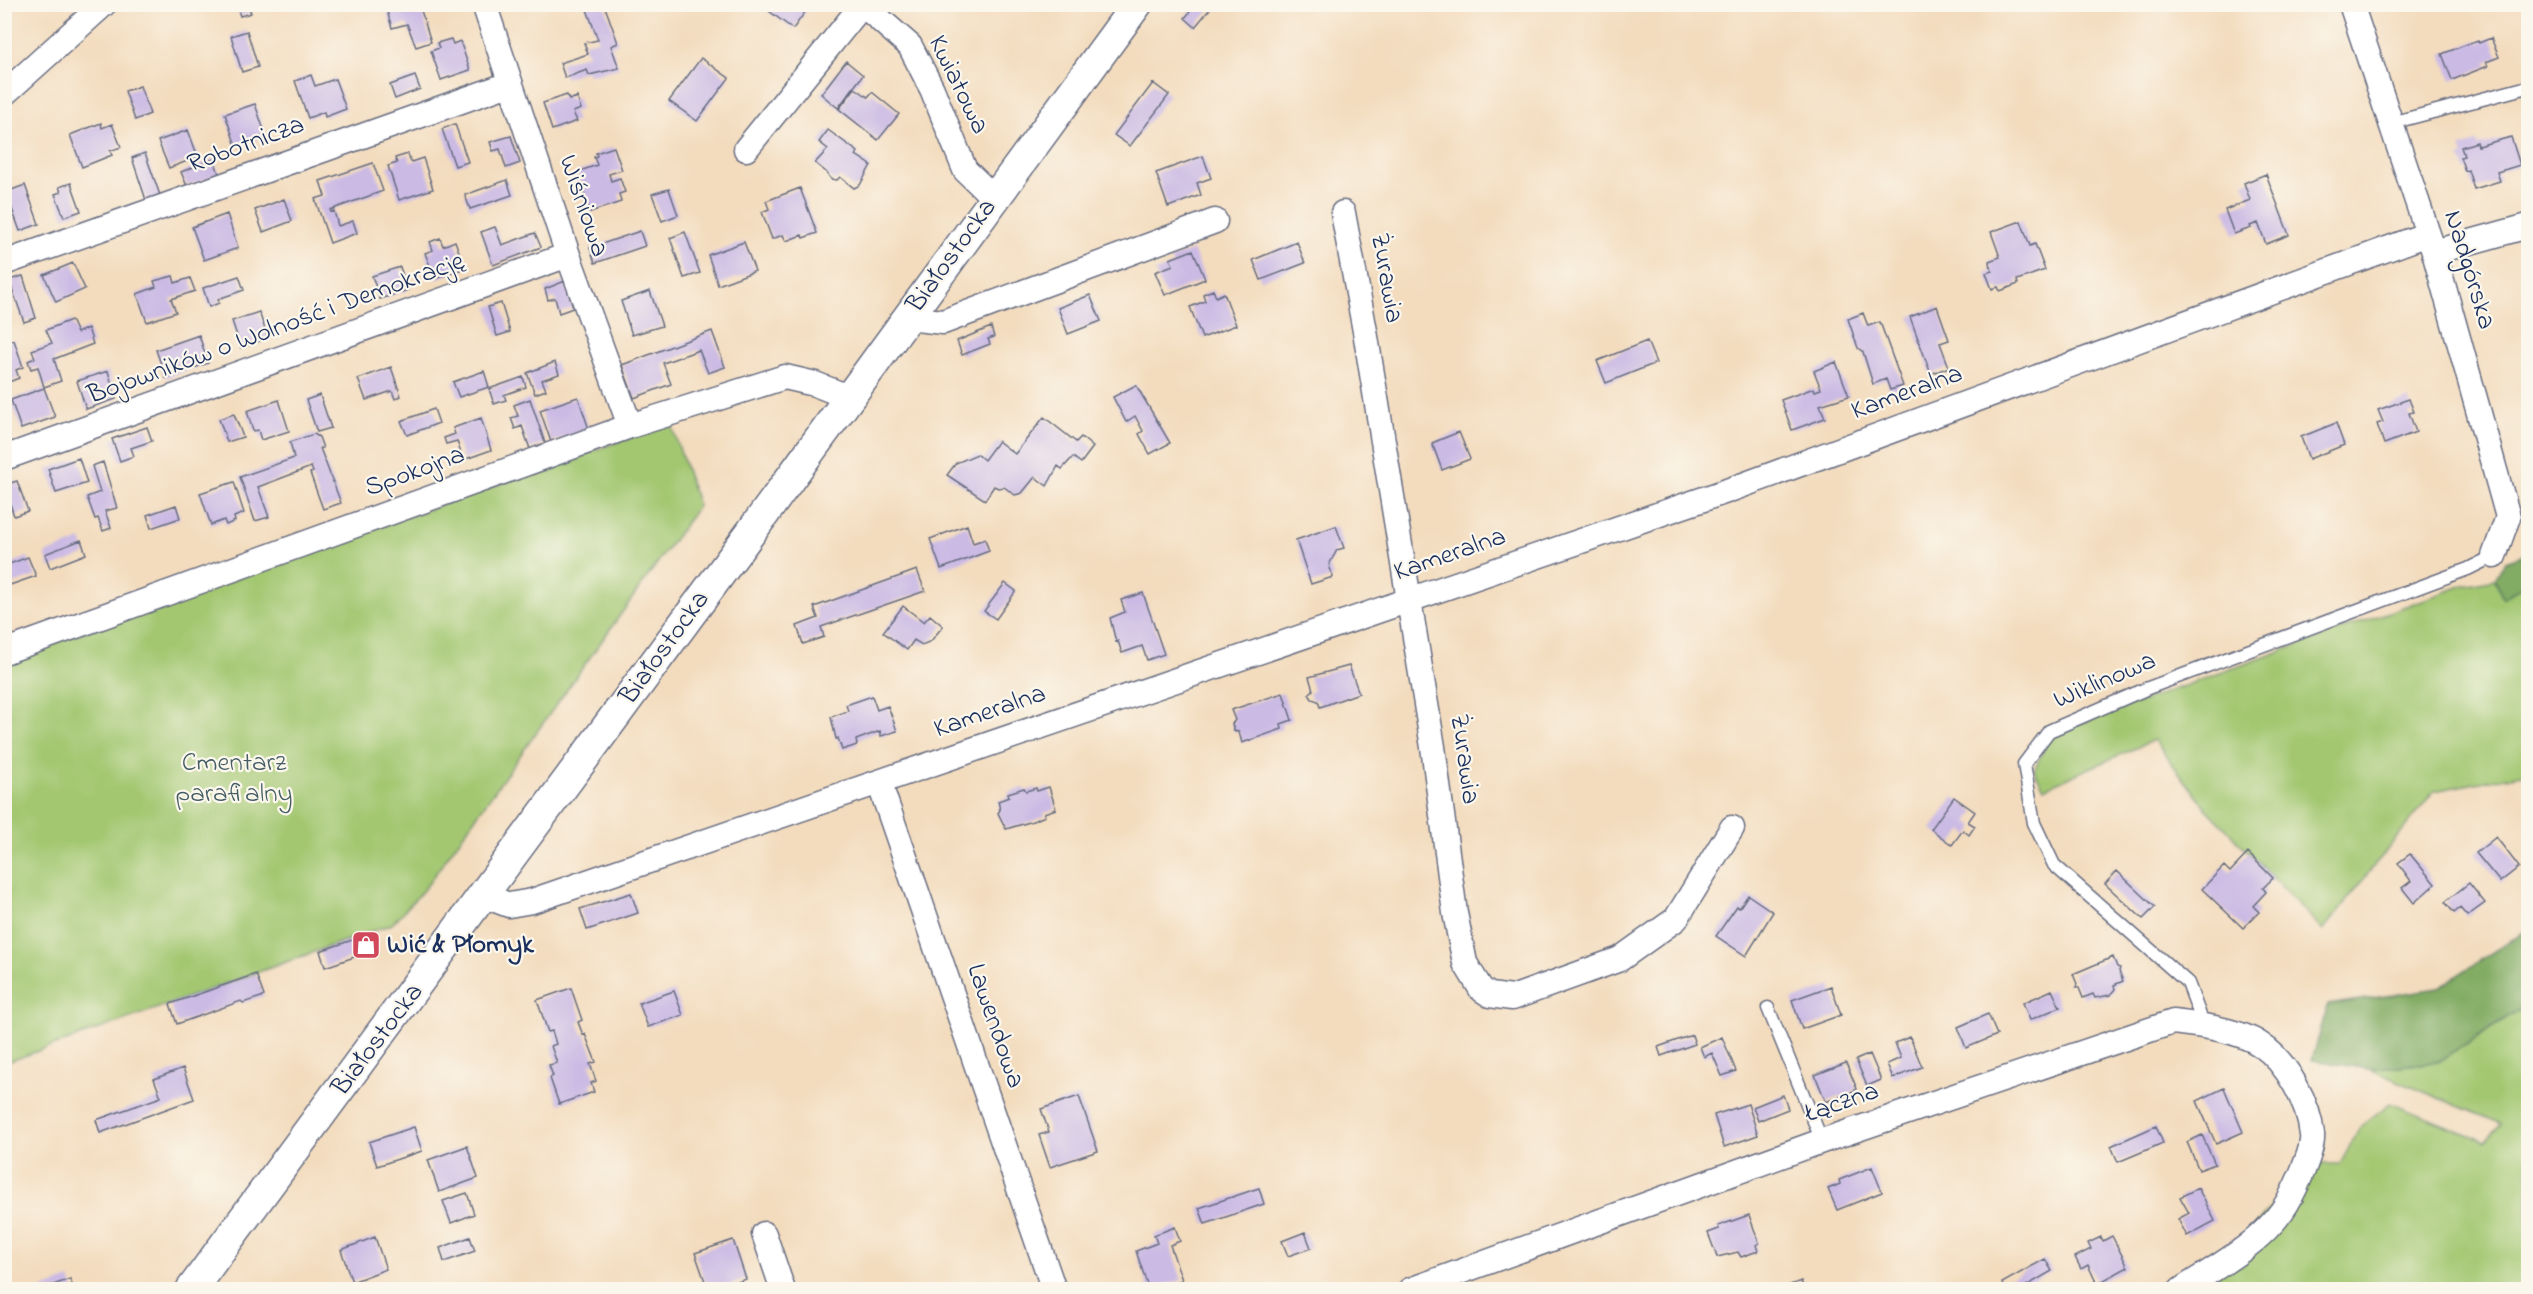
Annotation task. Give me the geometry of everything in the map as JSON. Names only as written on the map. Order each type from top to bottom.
[{"type":"street","points":[[4,94],[104,4]]},
{"type":"street","name":"Wiśniowa","points":[[484,4],[508,84],[630,426]]},
{"type":"street","name":"Białostocka","points":[[191,1290],[485,896],[1137,4]]},
{"type":"street","name":"Nadgórska","points":[[2351,4],[2431,243],[2508,517],[2494,556]]},
{"type":"street","points":[[746,149],[862,5]]},
{"type":"street","name":"Kwiatowa","points":[[862,5],[910,46],[932,89],[965,170],[994,198]]},
{"type":"street","name":"Robotnicza","points":[[4,263],[508,84]]},
{"type":"street","name":"Żurawia","points":[[1343,213],[1365,331],[1433,747],[1459,933],[1465,963],[1481,989],[1490,995],[1512,998],[1620,960],[1676,918],[1732,828]]},
{"type":"street","points":[[907,318],[943,322],[1215,221]]},
{"type":"street","name":"Kameralna","points":[[485,896],[509,905],[532,902],[1724,492],[2431,243],[2529,226]]},
{"type":"street","name":"Bojowników o Wolność i Demokrację","points":[[4,458],[568,255]]},
{"type":"street","name":"Spokojna","points":[[4,652],[630,426],[785,377],[815,384],[848,397]]},
{"type":"street","name":"Lawendowa","points":[[879,782],[1054,1290]]},
{"type":"street","name":"Łączna","points":[[1410,1290],[1822,1141],[2173,1022],[2218,1028],[2261,1044],[2288,1072],[2301,1096],[2313,1136],[2309,1156],[2282,1211],[2249,1245],[2185,1288]]},
{"type":"street","points":[[764,1234],[783,1290]]},
{"type":"lane","points":[[2391,123],[2529,87]]},
{"type":"lane","name":"Wiklinowa","points":[[2204,1026],[2188,983],[2054,865],[2034,823],[2024,764],[2049,731],[2148,688],[2468,569],[2494,556]]},
{"type":"lane","points":[[1768,1008],[1822,1141]]},
{"type":"green space","name":"Cmentarz parafialny","points":[[671,423],[698,506],[426,887],[392,924],[5,1063],[5,660]]},
{"type":"green space","points":[[2528,553],[2528,583],[2503,598],[2495,579],[2505,561]]},
{"type":"green space","points":[[2495,579],[2503,598],[2528,583],[2528,773],[2434,791],[2323,930],[2206,808],[2154,740],[2044,788],[2034,770],[2048,740],[2076,725],[2464,585]]},
{"type":"green space","points":[[2528,929],[2528,1004],[2438,1062],[2369,1069],[2312,1060],[2328,1005],[2438,988]]},
{"type":"green space","points":[[2528,1004],[2528,1289],[2197,1290],[2310,1164],[2340,1164],[2361,1126],[2390,1103],[2485,1141],[2501,1124],[2369,1069],[2438,1062]]},
{"type":"building","points":[[236,4],[248,4],[251,13],[240,16]]},
{"type":"building","points":[[385,4],[419,4],[431,42],[416,47],[407,24],[392,28]]},
{"type":"building","points":[[585,4],[604,4],[618,43],[611,46],[619,68],[589,75],[587,70],[565,78],[560,63],[588,54],[584,43],[598,40]]},
{"type":"building","points":[[768,4],[803,4],[808,8],[793,29],[765,8]]},
{"type":"building","points":[[1196,4],[1214,4],[1195,27],[1185,18]]},
{"type":"building","points":[[247,31],[258,67],[242,72],[231,36]]},
{"type":"building","points":[[2491,38],[2499,57],[2486,62],[2488,66],[2452,80],[2442,54],[2478,40],[2479,43]]},
{"type":"building","points":[[451,39],[453,44],[460,41],[470,70],[441,80],[431,51],[439,48],[437,43]]},
{"type":"building","points":[[701,58],[729,78],[697,121],[669,101]]},
{"type":"building","points":[[846,61],[863,75],[838,108],[821,94]]},
{"type":"building","points":[[311,75],[315,86],[335,79],[346,109],[325,117],[324,112],[308,118],[295,81]]},
{"type":"building","points":[[415,76],[420,89],[395,99],[390,85]]},
{"type":"building","points":[[1153,83],[1169,95],[1130,146],[1114,135]]},
{"type":"building","points":[[140,86],[150,114],[135,120],[125,91]]},
{"type":"building","points":[[855,88],[868,97],[872,92],[899,114],[878,140],[839,109]]},
{"type":"building","points":[[567,95],[569,100],[577,97],[581,109],[573,112],[577,121],[552,130],[543,103]]},
{"type":"building","points":[[255,104],[266,136],[236,146],[225,114]]},
{"type":"building","points":[[101,123],[102,128],[112,124],[121,147],[110,151],[112,155],[82,167],[70,135]]},
{"type":"building","points":[[455,124],[468,162],[455,166],[442,129]]},
{"type":"building","points":[[188,130],[198,157],[169,168],[158,141]]},
{"type":"building","points":[[828,130],[858,152],[856,155],[871,165],[860,185],[854,188],[840,177],[837,180],[831,179],[815,163],[828,149],[819,142]]},
{"type":"building","points":[[511,136],[520,163],[506,168],[500,149],[493,151],[490,142]]},
{"type":"building","points":[[2511,137],[2520,165],[2497,172],[2500,181],[2474,189],[2468,170],[2465,171],[2460,157],[2464,156],[2461,147],[2477,142],[2478,146]]},
{"type":"building","points":[[614,147],[622,170],[609,174],[611,181],[620,178],[625,192],[619,194],[621,202],[590,212],[577,172],[597,165],[594,157],[597,156],[596,153]]},
{"type":"building","points":[[145,153],[161,198],[147,203],[132,158]]},
{"type":"building","points":[[408,154],[411,162],[423,158],[433,189],[399,200],[388,166],[397,163],[395,158]]},
{"type":"building","points":[[1203,156],[1211,178],[1197,183],[1201,195],[1168,207],[1156,173]]},
{"type":"building","points":[[214,159],[219,174],[187,186],[181,172]]},
{"type":"building","points":[[373,163],[383,191],[330,210],[334,211],[338,226],[353,221],[357,233],[330,243],[315,199],[325,196],[320,181]]},
{"type":"building","points":[[2266,174],[2289,235],[2266,244],[2258,223],[2234,234],[2225,210],[2250,200],[2244,183]]},
{"type":"building","points":[[507,180],[512,195],[470,209],[465,195]]},
{"type":"building","points":[[71,183],[81,211],[64,217],[55,194],[61,192],[59,187]]},
{"type":"building","points":[[25,185],[39,224],[20,231],[6,192]]},
{"type":"building","points":[[800,188],[817,233],[803,238],[802,235],[786,241],[783,235],[772,239],[762,212],[769,209],[766,201]]},
{"type":"building","points":[[669,189],[678,215],[662,221],[652,194]]},
{"type":"building","points":[[284,199],[292,221],[263,232],[255,210]]},
{"type":"building","points":[[227,214],[238,248],[204,260],[192,227]]},
{"type":"building","points":[[2021,221],[2030,246],[2035,244],[2045,270],[2017,280],[2018,284],[2000,291],[1998,287],[1992,289],[1986,273],[1992,271],[1989,261],[2000,257],[1991,232]]},
{"type":"building","points":[[495,227],[502,245],[535,233],[541,247],[493,265],[481,232]]},
{"type":"building","points":[[640,231],[645,246],[595,263],[590,248]]},
{"type":"building","points":[[685,232],[700,273],[684,278],[670,238]]},
{"type":"building","points":[[440,238],[443,246],[455,241],[465,268],[435,279],[425,253],[433,250],[430,242]]},
{"type":"building","points":[[744,242],[755,271],[718,285],[708,255]]},
{"type":"building","points":[[1297,242],[1305,263],[1261,280],[1253,260]]},
{"type":"building","points":[[1193,250],[1205,279],[1165,295],[1155,272],[1173,265],[1170,259]]},
{"type":"building","points":[[73,263],[85,289],[56,302],[44,275]]},
{"type":"building","points":[[400,267],[408,290],[380,299],[372,276]]},
{"type":"building","points":[[23,276],[36,318],[24,322],[9,280]]},
{"type":"building","points":[[173,276],[175,283],[190,278],[195,291],[171,299],[176,312],[147,322],[137,294],[156,287],[154,281]]},
{"type":"building","points":[[239,276],[244,290],[218,299],[219,303],[209,307],[203,288]]},
{"type":"building","points":[[565,281],[573,308],[559,313],[555,298],[548,300],[545,289]]},
{"type":"building","points":[[1213,290],[1216,297],[1224,293],[1236,325],[1202,338],[1190,307],[1205,301],[1203,294]]},
{"type":"building","points":[[650,291],[662,326],[632,335],[621,301]]},
{"type":"building","points":[[1090,295],[1101,321],[1068,334],[1058,308]]},
{"type":"building","points":[[501,303],[510,332],[497,336],[488,307]]},
{"type":"building","points":[[1937,306],[1949,340],[1940,343],[1949,367],[1931,374],[1910,317]]},
{"type":"building","points":[[259,312],[268,338],[241,348],[232,321]]},
{"type":"building","points":[[1863,313],[1868,326],[1880,322],[1903,386],[1890,390],[1886,379],[1873,384],[1863,352],[1858,348],[1848,319]]},
{"type":"building","points":[[71,320],[77,333],[88,328],[93,344],[54,359],[61,381],[44,387],[38,367],[31,369],[28,361],[35,358],[32,350],[52,343],[46,330]]},
{"type":"building","points":[[991,327],[994,337],[988,339],[990,344],[962,355],[957,341]]},
{"type":"building","points":[[712,331],[725,367],[708,373],[699,350],[663,363],[671,384],[634,398],[622,365]]},
{"type":"building","points":[[199,335],[208,363],[166,378],[156,350]]},
{"type":"building","points":[[14,340],[23,367],[16,370],[19,378],[9,382],[6,373],[4,374],[4,343]]},
{"type":"building","points":[[1647,341],[1656,363],[1606,383],[1597,361]]},
{"type":"building","points":[[555,362],[559,374],[542,380],[546,390],[535,394],[527,373]]},
{"type":"building","points":[[1836,362],[1849,396],[1820,405],[1825,418],[1792,430],[1781,400],[1814,388],[1815,391],[1821,389],[1814,371]]},
{"type":"building","points":[[391,367],[401,396],[395,399],[392,391],[366,400],[358,379]]},
{"type":"building","points":[[108,371],[116,399],[86,409],[77,381]]},
{"type":"building","points":[[484,371],[489,387],[459,397],[453,382]]},
{"type":"building","points":[[523,377],[526,387],[504,395],[506,400],[494,404],[489,389]]},
{"type":"building","points":[[1136,385],[1170,443],[1150,454],[1139,434],[1143,431],[1135,416],[1126,422],[1113,397]]},
{"type":"building","points":[[44,388],[55,417],[21,429],[11,400]]},
{"type":"building","points":[[320,395],[331,428],[317,432],[306,400]]},
{"type":"building","points":[[578,397],[589,429],[551,442],[540,410]]},
{"type":"building","points":[[530,399],[545,443],[530,449],[522,426],[515,429],[511,418],[518,416],[514,405]]},
{"type":"building","points":[[2409,399],[2414,412],[2409,413],[2416,432],[2384,444],[2377,424],[2383,422],[2378,410]]},
{"type":"building","points":[[279,400],[289,431],[261,440],[258,430],[253,431],[247,411]]},
{"type":"building","points":[[434,409],[439,423],[407,435],[401,421]]},
{"type":"building","points":[[234,414],[243,437],[227,442],[219,419]]},
{"type":"building","points":[[1044,417],[1076,442],[1081,437],[1093,447],[1081,463],[1073,457],[1062,469],[1058,466],[1047,486],[1035,477],[1022,493],[1015,495],[1004,487],[994,486],[985,500],[947,475],[956,463],[977,454],[984,460],[998,441],[1015,454]]},
{"type":"building","points":[[481,418],[491,450],[463,460],[457,441],[446,444],[444,438],[455,434],[453,428]]},
{"type":"building","points":[[2336,423],[2344,445],[2309,459],[2301,437]]},
{"type":"building","points":[[147,427],[152,441],[131,448],[134,456],[120,461],[112,439]]},
{"type":"building","points":[[1459,432],[1470,459],[1442,470],[1432,443]]},
{"type":"building","points":[[314,434],[319,437],[323,448],[320,448],[341,503],[323,509],[310,473],[313,472],[311,467],[258,487],[269,517],[255,521],[240,477],[294,458],[290,442]]},
{"type":"building","points":[[79,458],[87,483],[56,493],[48,469]]},
{"type":"building","points":[[103,462],[117,508],[105,511],[111,528],[103,531],[98,518],[95,519],[87,497],[100,492],[92,466]]},
{"type":"building","points":[[17,481],[28,511],[14,516],[4,485]]},
{"type":"building","points":[[234,482],[244,513],[234,517],[235,521],[226,525],[224,520],[211,525],[200,493]]},
{"type":"building","points":[[176,505],[180,518],[151,528],[147,515]]},
{"type":"building","points":[[967,525],[973,543],[985,539],[989,551],[941,569],[930,539]]},
{"type":"building","points":[[1336,526],[1344,548],[1337,550],[1329,565],[1333,577],[1311,584],[1296,540]]},
{"type":"building","points":[[81,540],[86,554],[50,568],[45,554]]},
{"type":"building","points":[[28,557],[36,576],[10,585],[4,577],[4,566]]},
{"type":"building","points":[[917,570],[925,591],[821,627],[824,637],[803,644],[797,626],[818,618],[814,607]]},
{"type":"building","points":[[1005,583],[1016,591],[996,619],[984,611]]},
{"type":"building","points":[[4,589],[11,604],[4,606]]},
{"type":"building","points":[[1143,593],[1164,654],[1147,660],[1142,646],[1122,653],[1118,641],[1116,642],[1110,618],[1125,612],[1121,600]]},
{"type":"building","points":[[903,606],[924,622],[930,615],[943,626],[931,641],[922,645],[914,640],[907,650],[883,632]]},
{"type":"building","points":[[1349,666],[1359,693],[1320,707],[1318,701],[1312,699],[1309,694],[1313,690],[1309,677]]},
{"type":"building","points":[[1283,693],[1292,720],[1281,724],[1282,729],[1242,743],[1239,732],[1234,731],[1232,724],[1235,720],[1231,710]]},
{"type":"building","points":[[872,696],[877,710],[888,706],[897,731],[881,736],[880,731],[856,740],[857,745],[842,750],[838,738],[836,739],[831,717],[848,711],[846,705]]},
{"type":"building","points":[[1049,787],[1056,809],[1044,813],[1045,816],[1033,821],[1006,829],[998,813],[1000,810],[998,801],[1009,797],[1008,793],[1024,788],[1026,791],[1036,788],[1037,791]]},
{"type":"building","points":[[1954,797],[1975,812],[1968,822],[1975,826],[1969,835],[1963,830],[1952,845],[1931,829]]},
{"type":"building","points":[[2496,837],[2519,867],[2500,882],[2476,853]]},
{"type":"building","points":[[2248,853],[2273,878],[2263,888],[2266,892],[2253,906],[2259,912],[2243,928],[2202,889],[2224,866],[2230,872]]},
{"type":"building","points":[[2410,854],[2435,884],[2414,903],[2402,888],[2411,881],[2398,863]]},
{"type":"building","points":[[2117,871],[2155,907],[2143,919],[2105,884]]},
{"type":"building","points":[[2469,883],[2485,903],[2467,916],[2460,908],[2454,913],[2445,902]]},
{"type":"building","points":[[631,893],[638,913],[587,930],[580,909]]},
{"type":"building","points":[[1748,895],[1773,912],[1746,956],[1716,936],[1737,906],[1739,908]]},
{"type":"building","points":[[373,933],[378,949],[325,967],[320,951]]},
{"type":"building","points":[[2113,957],[2117,967],[2120,968],[2123,981],[2114,985],[2115,989],[2110,995],[2095,998],[2093,994],[2083,998],[2079,988],[2076,987],[2073,974]]},
{"type":"building","points":[[256,974],[264,996],[243,1003],[241,1001],[177,1024],[170,1004]]},
{"type":"building","points":[[1831,986],[1841,1015],[1802,1029],[1792,1000]]},
{"type":"building","points":[[571,988],[582,1020],[578,1022],[596,1062],[590,1064],[596,1081],[591,1083],[594,1092],[559,1104],[550,1078],[553,1076],[549,1065],[557,1063],[551,1046],[556,1044],[552,1031],[548,1032],[537,1000]]},
{"type":"building","points":[[2052,990],[2060,1007],[2030,1020],[2023,1003]]},
{"type":"building","points":[[674,991],[683,1015],[648,1027],[639,1003]]},
{"type":"building","points":[[1988,1014],[1997,1035],[1966,1048],[1958,1027]]},
{"type":"building","points":[[1692,1035],[1695,1044],[1661,1056],[1658,1047]]},
{"type":"building","points":[[1722,1037],[1736,1071],[1722,1076],[1712,1053],[1704,1057],[1700,1047]]},
{"type":"building","points":[[1910,1037],[1922,1067],[1893,1078],[1887,1064],[1901,1058],[1895,1043]]},
{"type":"building","points":[[1870,1054],[1881,1080],[1867,1086],[1856,1060]]},
{"type":"building","points":[[1846,1063],[1857,1089],[1851,1092],[1853,1096],[1841,1101],[1840,1096],[1826,1102],[1815,1075]]},
{"type":"building","points":[[183,1068],[194,1099],[100,1133],[96,1120],[161,1097],[154,1079]]},
{"type":"building","points":[[2224,1088],[2243,1132],[2216,1144],[2197,1101]]},
{"type":"building","points":[[1783,1095],[1788,1109],[1758,1121],[1753,1107]]},
{"type":"building","points":[[1079,1096],[1098,1151],[1050,1167],[1039,1135],[1049,1132],[1041,1109]]},
{"type":"building","points":[[1748,1104],[1758,1135],[1724,1147],[1714,1115]]},
{"type":"building","points":[[2156,1126],[2163,1143],[2118,1162],[2111,1146]]},
{"type":"building","points":[[414,1127],[422,1151],[377,1166],[369,1142]]},
{"type":"building","points":[[2202,1135],[2215,1164],[2199,1170],[2187,1142]]},
{"type":"building","points":[[467,1146],[478,1178],[439,1192],[428,1160]]},
{"type":"building","points":[[1872,1167],[1882,1192],[1837,1210],[1828,1189],[1840,1184],[1839,1180]]},
{"type":"building","points":[[1259,1188],[1264,1204],[1205,1224],[1199,1208]]},
{"type":"building","points":[[2198,1188],[2215,1221],[2187,1236],[2178,1219],[2189,1213],[2180,1197]]},
{"type":"building","points":[[467,1193],[474,1214],[451,1223],[443,1201]]},
{"type":"building","points":[[1749,1215],[1759,1243],[1756,1245],[1758,1251],[1741,1257],[1738,1252],[1717,1257],[1708,1233],[1719,1229],[1718,1226]]},
{"type":"building","points":[[1175,1227],[1180,1241],[1170,1245],[1182,1280],[1149,1290],[1136,1251],[1157,1243],[1154,1235]]},
{"type":"building","points":[[1305,1232],[1311,1248],[1288,1256],[1282,1241]]},
{"type":"building","points":[[2112,1236],[2128,1267],[2097,1284],[2088,1265],[2081,1269],[2075,1257],[2091,1249],[2088,1243],[2101,1237],[2103,1241]]},
{"type":"building","points":[[375,1237],[386,1269],[352,1282],[341,1250]]},
{"type":"building","points":[[470,1237],[475,1251],[444,1262],[440,1248]]},
{"type":"building","points":[[733,1240],[746,1279],[716,1290],[708,1290],[695,1253]]},
{"type":"building","points":[[2045,1259],[2052,1271],[2026,1286],[2028,1290],[2005,1290],[2002,1283]]},
{"type":"building","points":[[70,1279],[74,1290],[42,1290],[42,1289]]},
{"type":"building","points":[[1801,1281],[1804,1290],[1779,1290],[1779,1289]]},
{"type":"place","name":"Wić & Płomyk","points":[[366,945]]}]
